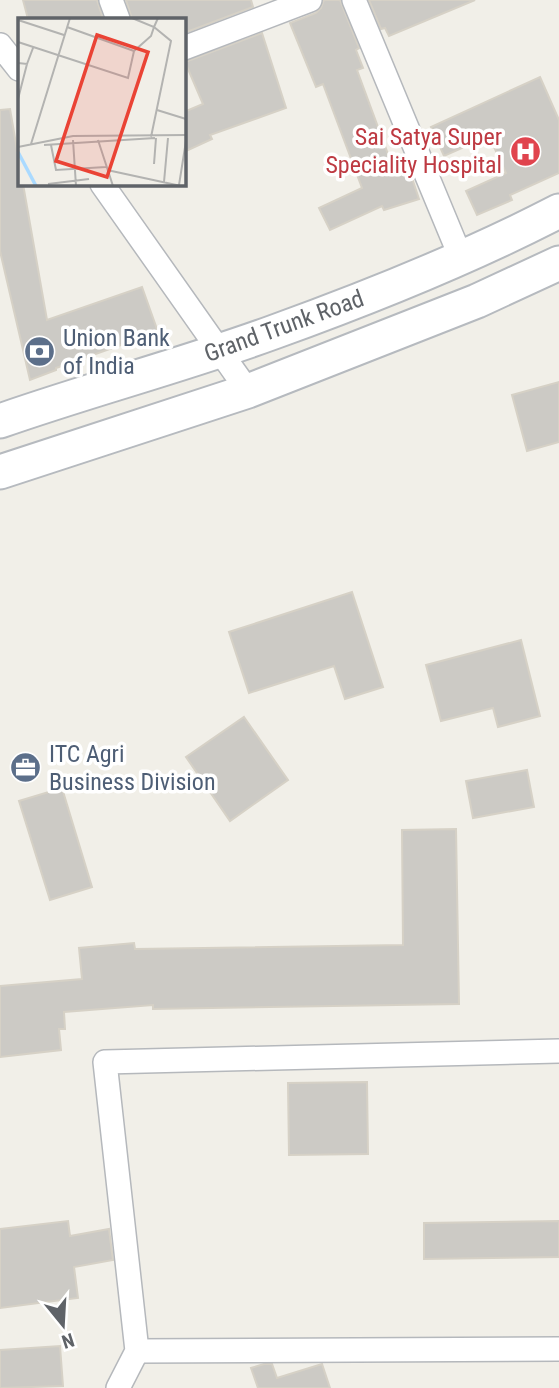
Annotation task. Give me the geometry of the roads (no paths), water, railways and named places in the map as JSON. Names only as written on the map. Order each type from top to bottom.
[{"type":"main road","name":"Grand Trunk Road","points":[[0,421],[85,391],[274,332],[461,258],[559,211]]},
{"type":"main road","name":"Grand Trunk Road","points":[[0,472],[248,390],[477,301],[559,263]]},
{"type":"street","points":[[111,0],[118,18]]},
{"type":"street","points":[[186,47],[310,0]]},
{"type":"street","points":[[354,0],[461,258]]},
{"type":"street","points":[[0,46],[18,68]]},
{"type":"street","points":[[0,70],[18,69]]},
{"type":"street","points":[[103,186],[248,390]]},
{"type":"street","points":[[118,1388],[137,1350],[105,1062],[559,1051]]},
{"type":"street","points":[[137,1350],[559,1349]]},
{"type":"place","name":"Sai Satya Super Speciality Hospital","points":[[525,151]]},
{"type":"place","name":"Union Bank of India","points":[[40,352]]},
{"type":"place","name":"ITC Agri Business Division","points":[[26,768]]}]
